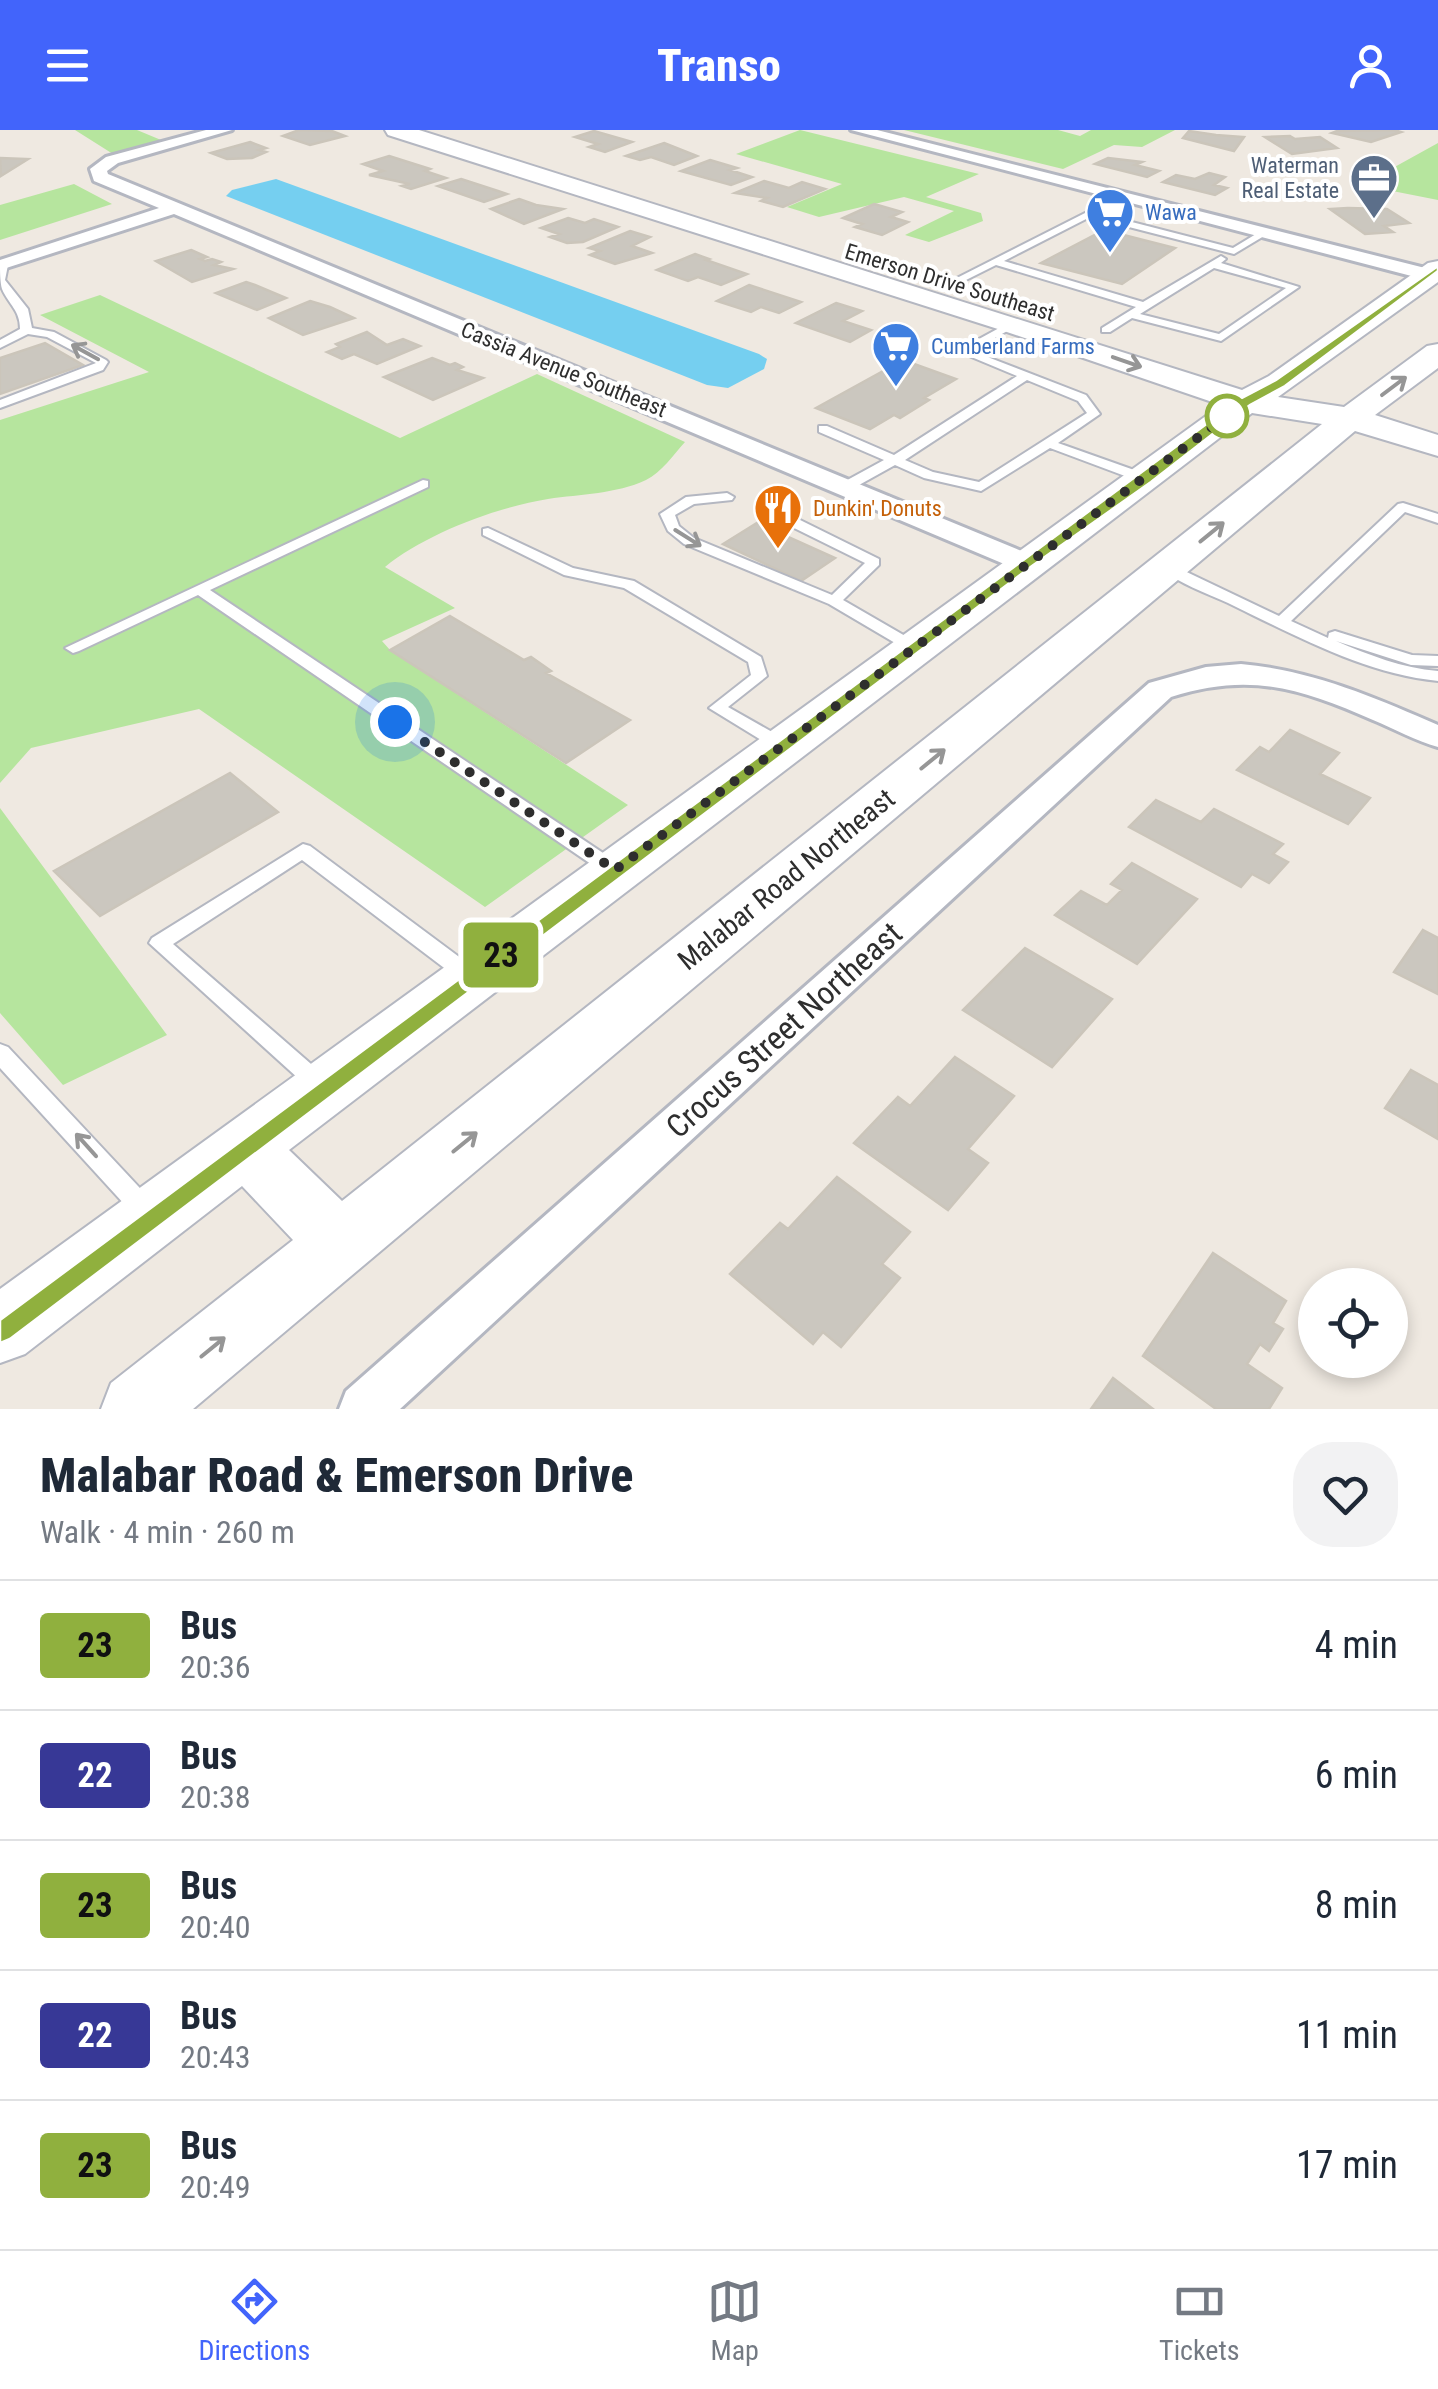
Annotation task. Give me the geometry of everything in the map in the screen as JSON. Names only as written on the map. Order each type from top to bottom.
[{"type":"main road","name":"Emerson Drive Southeast","points":[[400,130],[1012,324],[1263,392],[1438,446]]},
{"type":"main road","name":"Emerson Drive Southeast","points":[[451,130],[1106,330],[1263,392]]},
{"type":"main road","points":[[0,1330],[1026,563],[1434,272]]},
{"type":"main road","name":"Malabar Road Northeast","points":[[137,1409],[1350,418],[1438,353]]},
{"type":"main road","points":[[244,1147],[340,1243]]},
{"type":"street","name":"Cassia Avenue Southeast","points":[[224,130],[112,160],[98,168],[100,177],[1026,563]]},
{"type":"street","points":[[858,130],[1434,272]]},
{"type":"street","points":[[2,266],[175,208]]},
{"type":"street","name":"Crocus Street Northeast","points":[[364,1409],[1160,690],[1216,674],[1280,678],[1335,693],[1438,736]]},
{"type":"lane","points":[[952,282],[1088,214],[1234,251]]},
{"type":"lane","points":[[1106,330],[1264,233]]},
{"type":"lane","points":[[994,261],[1144,306]]},
{"type":"lane","points":[[1132,315],[1221,338],[1294,287],[1213,264]]},
{"type":"lane","points":[[2,266],[0,280],[24,308],[26,330]]},
{"type":"lane","points":[[823,429],[929,475],[981,487],[1094,414],[1082,398],[963,350],[1012,324]]},
{"type":"lane","points":[[0,345],[26,330],[50,334],[102,362],[100,368],[78,378],[0,404]]},
{"type":"lane","points":[[844,487],[895,460],[1027,375]]},
{"type":"lane","points":[[1050,444],[1146,479]]},
{"type":"lane","points":[[72,648],[423,484]]},
{"type":"lane","points":[[727,497],[691,500],[667,514],[672,528],[688,541],[834,602],[913,648]]},
{"type":"lane","points":[[1283,621],[1403,507],[1438,519]]},
{"type":"lane","points":[[789,520],[874,562],[834,602]]},
{"type":"lane","points":[[488,532],[569,572],[629,584],[756,660],[758,676],[718,708],[782,746]]},
{"type":"lane","points":[[1168,568],[1352,652],[1424,678],[1438,676]]},
{"type":"lane","points":[[199,589],[615,870]]},
{"type":"lane","points":[[1314,634],[1348,638],[1422,663],[1438,661]]},
{"type":"lane","points":[[324,1088],[159,943],[303,850],[472,977]]},
{"type":"lane","points":[[0,1053],[152,1217]]},
{"type":"green space","points":[[75,130],[137,130],[161,140],[113,154]]},
{"type":"green space","points":[[800,130],[979,174],[926,197],[981,213],[983,221],[929,242],[905,235],[954,211],[904,197],[819,217],[787,207],[842,184],[736,154]]},
{"type":"green space","points":[[904,130],[1058,130],[1080,136],[1091,130],[1175,130],[1142,147],[1114,145],[1063,169]]},
{"type":"green space","points":[[1438,143],[1438,200],[1362,185]]},
{"type":"green space","points":[[74,184],[112,204],[0,240],[0,205]]},
{"type":"green space","points":[[100,295],[400,438],[537,374],[685,442],[652,477],[635,485],[528,503],[485,515],[441,533],[385,567],[455,608],[382,641],[390,650],[628,805],[485,907],[199,709],[31,748],[0,783],[0,420],[149,372],[40,315]]},
{"type":"green space","points":[[0,808],[167,1035],[63,1085],[0,1013]]},
{"type":"water","points":[[276,179],[759,354],[767,359],[764,369],[728,388],[707,385],[226,196],[232,190]]},
{"type":"building","points":[[299,130],[332,131],[345,136],[310,145],[283,136]]},
{"type":"building","points":[[594,131],[632,142],[605,152],[589,147],[598,144],[575,137]]},
{"type":"building","points":[[1189,131],[1244,137],[1234,151],[1183,138]]},
{"type":"building","points":[[1401,132],[1371,142],[1332,133]]},
{"type":"building","points":[[1265,137],[1320,137],[1337,148],[1292,154]]},
{"type":"building","points":[[250,142],[266,148],[259,150],[266,152],[252,158],[227,159],[211,153]]},
{"type":"building","points":[[664,143],[697,156],[674,165],[651,157],[640,160],[626,156]]},
{"type":"building","points":[[389,156],[446,178],[411,189],[402,186],[410,184],[369,175],[383,171],[363,164]]},
{"type":"building","points":[[0,158],[28,159],[1,176]]},
{"type":"building","points":[[1108,158],[1142,162],[1135,165],[1159,171],[1147,177],[1095,164]]},
{"type":"building","points":[[710,160],[752,177],[731,185],[681,171]]},
{"type":"building","points":[[1209,173],[1225,177],[1214,185],[1227,188],[1215,195],[1163,182],[1176,175],[1195,179]]},
{"type":"building","points":[[461,179],[507,194],[484,202],[438,186]]},
{"type":"building","points":[[764,181],[789,188],[802,182],[825,189],[783,207],[761,201],[767,198],[735,193]]},
{"type":"building","points":[[519,199],[563,209],[524,224],[491,209]]},
{"type":"building","points":[[874,204],[902,212],[891,217],[908,222],[882,235],[855,227],[862,224],[843,218]]},
{"type":"building","points":[[1330,209],[1387,209],[1409,223],[1384,226],[1393,232],[1365,234]]},
{"type":"building","points":[[568,218],[585,223],[594,219],[618,227],[583,242],[567,243],[550,237],[559,234],[541,228]]},
{"type":"building","name":"Wawa","points":[[1104,230],[1175,248],[1122,284],[1041,263]]},
{"type":"building","points":[[630,231],[650,237],[632,246],[652,253],[615,264],[590,255],[600,251],[589,248]]},
{"type":"building","points":[[191,250],[207,257],[200,259],[212,259],[221,262],[214,265],[233,269],[192,282],[156,261]]},
{"type":"building","points":[[695,254],[747,274],[721,285],[698,277],[688,281],[657,270]]},
{"type":"building","points":[[246,282],[286,298],[257,310],[216,293]]},
{"type":"building","points":[[749,285],[801,302],[779,313],[761,307],[751,312],[717,301]]},
{"type":"building","points":[[310,301],[354,318],[303,335],[269,318]]},
{"type":"building","points":[[836,303],[862,311],[843,321],[871,330],[850,342],[796,323]]},
{"type":"building","points":[[367,332],[387,345],[403,339],[420,346],[377,364],[354,354],[342,359],[327,352],[340,347],[336,344]]},
{"type":"building","points":[[45,343],[83,365],[0,394],[0,358]]},
{"type":"building","points":[[432,358],[450,365],[455,363],[463,367],[457,370],[483,378],[433,400],[384,377]]},
{"type":"building","name":"Cumberland Farms","points":[[903,360],[956,379],[900,418],[894,415],[870,429],[816,408]]},
{"type":"building","name":"Dunkin' Donuts","points":[[757,523],[835,558],[801,581],[723,544]]},
{"type":"building","points":[[450,616],[524,660],[531,657],[551,671],[546,673],[630,720],[566,763],[390,650]]},
{"type":"building","points":[[1290,730],[1339,753],[1320,774],[1370,798],[1348,824],[1237,770],[1260,747],[1269,752]]},
{"type":"building","points":[[230,773],[278,812],[100,916],[54,871]]},
{"type":"building","points":[[1156,800],[1201,822],[1214,809],[1283,844],[1273,854],[1288,862],[1269,883],[1252,874],[1241,887],[1129,827]]},
{"type":"building","points":[[1132,863],[1197,899],[1137,964],[1055,915],[1081,891],[1107,905],[1122,890],[1111,884]]},
{"type":"building","points":[[1423,930],[1438,938],[1438,994],[1394,972]]},
{"type":"building","points":[[1025,948],[1112,999],[1052,1067],[963,1010]]},
{"type":"building","points":[[955,1057],[1014,1096],[968,1149],[988,1163],[948,1210],[854,1143],[898,1097],[910,1106]]},
{"type":"building","points":[[1411,1070],[1438,1085],[1438,1139],[1385,1108]]},
{"type":"building","points":[[837,1177],[910,1232],[882,1264],[900,1278],[841,1347],[823,1332],[813,1344],[730,1274],[780,1223],[788,1229]]},
{"type":"building","points":[[1213,1253],[1286,1301],[1273,1323],[1283,1329],[1269,1351],[1260,1344],[1247,1364],[1282,1388],[1269,1409],[1216,1409],[1143,1356]]},
{"type":"building","points":[[1113,1378],[1153,1409],[1091,1409]]},
{"type":"bus line","name":"23","points":[[0,1330],[1026,563],[1146,479],[1245,402],[1280,383],[1438,269]]},
{"type":"place","name":"Waterman Real Estate","points":[[1374,220]]},
{"type":"place","name":"Wawa","points":[[1110,254]]},
{"type":"place","name":"Cumberland Farms","points":[[896,388]]},
{"type":"place","name":"Dunkin' Donuts","points":[[778,550]]},
{"type":"route","points":[[395,722],[615,870],[1231,413],[1227,416]]}]
